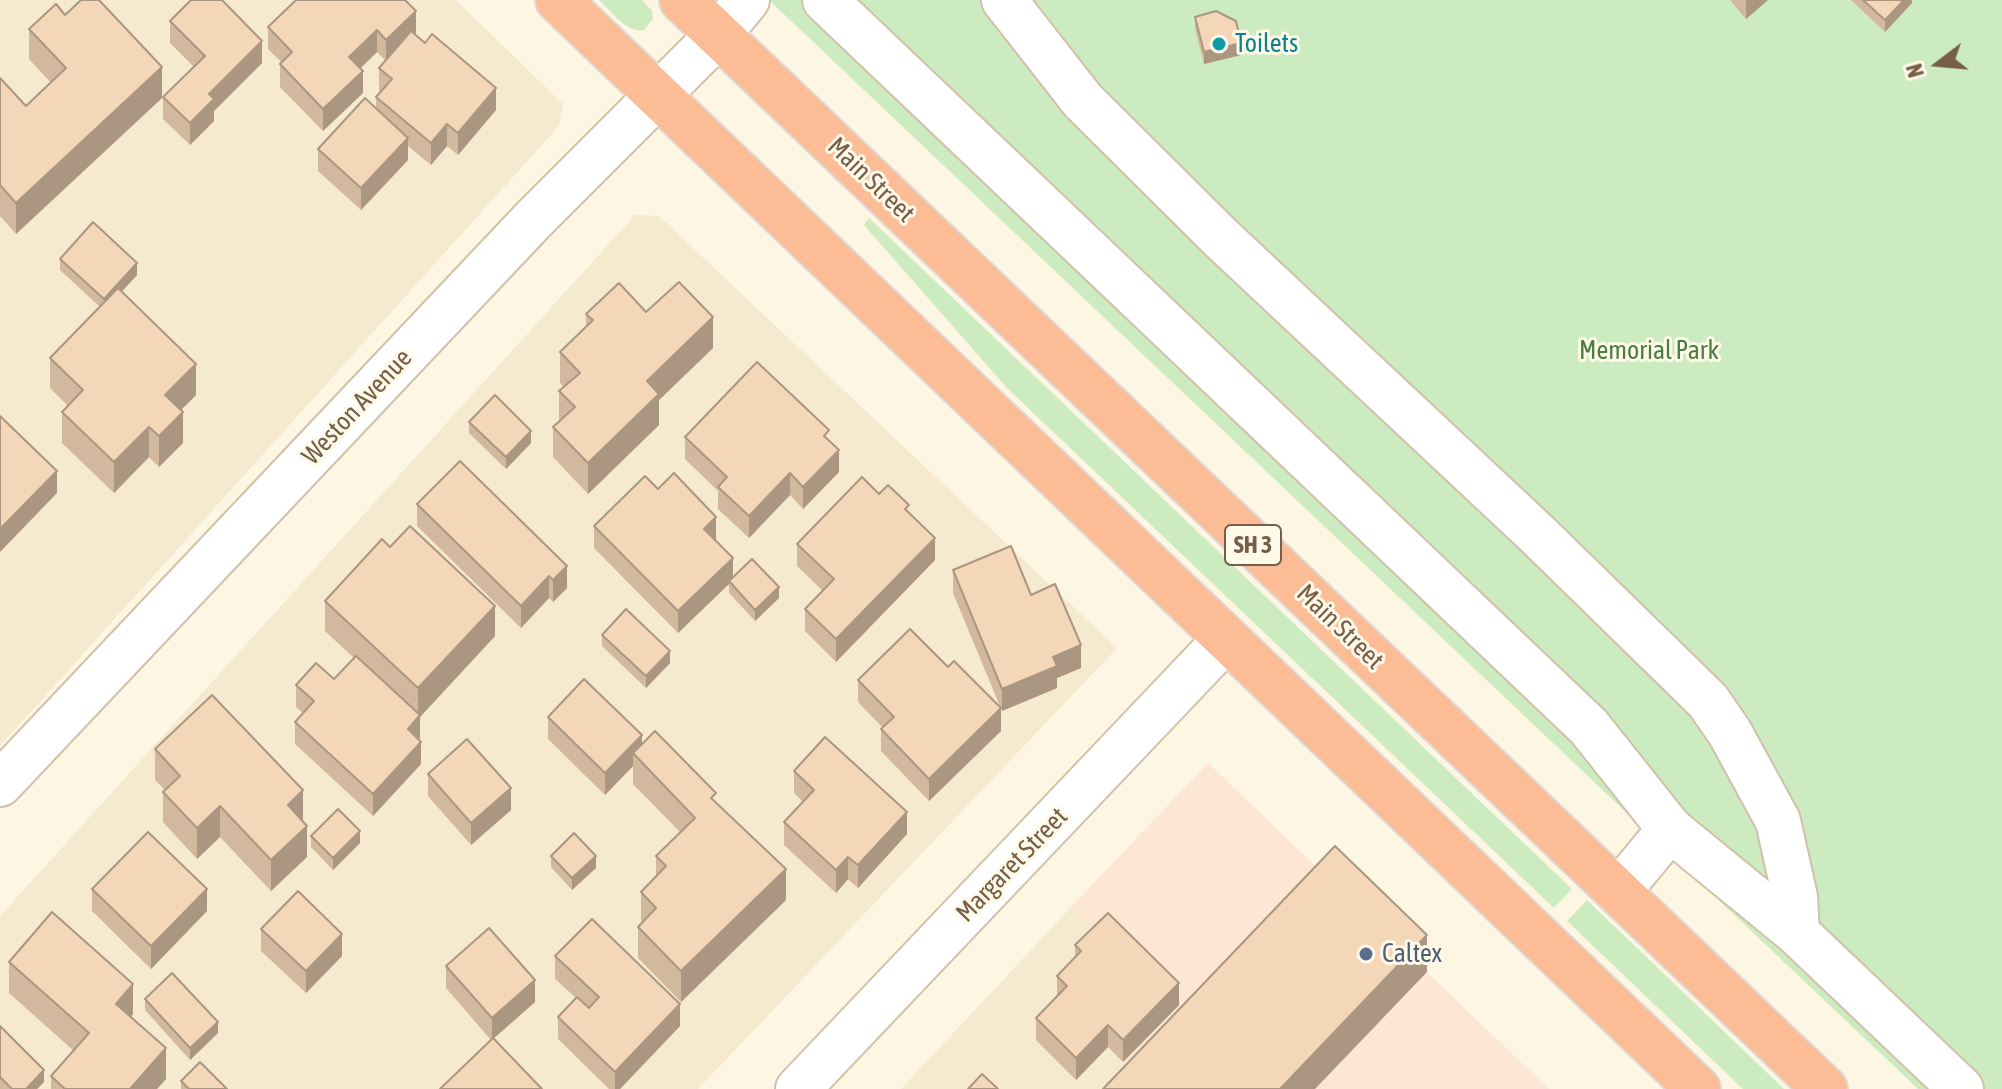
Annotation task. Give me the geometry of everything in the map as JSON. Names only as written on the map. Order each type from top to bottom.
[{"type":"highway","points":[[558,0],[1698,1089]]},
{"type":"highway","name":"Main Street","points":[[682,0],[1825,1089]]},
{"type":"street","name":"Weston Avenue","points":[[0,784],[522,232],[718,35],[747,0]]},
{"type":"street","points":[[825,0],[1589,727],[1670,829],[1797,933],[1961,1089]]},
{"type":"street","points":[[1004,0],[1094,112],[1222,239],[1548,544],[1708,701],[1730,733],[1778,821],[1795,897],[1797,933]]},
{"type":"street","name":"Margaret Street","points":[[798,1089],[1225,640]]},
{"type":"street","points":[[1618,892],[1670,829]]},
{"type":"shaded area","points":[[0,0],[456,0],[563,104],[559,126],[0,746]]},
{"type":"shaded area","points":[[635,215],[659,216],[1117,648],[698,1089],[0,1089],[0,916]]},
{"type":"shaded area","points":[[1208,763],[1549,1089],[1124,1089],[1191,1019],[1073,905]]},
{"type":"shaded area","points":[[1073,905],[1191,1019],[1124,1089],[901,1089]]},
{"type":"green space","points":[[599,0],[642,0],[652,11],[653,19],[644,30],[631,28]]},
{"type":"green space","name":"Memorial Park","points":[[769,0],[2002,0],[2002,1089],[1918,1089]]},
{"type":"green space","points":[[869,218],[1572,889],[1554,908],[1007,388],[864,225]]},
{"type":"green space","points":[[1587,900],[1784,1089],[1743,1089],[1567,921]]},
{"type":"building","points":[[81,0],[99,0],[162,67],[16,203],[0,185],[0,78],[26,106],[66,68],[29,29],[56,4],[65,15]]},
{"type":"building","points":[[191,0],[222,0],[262,41],[209,94],[214,99],[190,123],[163,97],[205,56],[170,21]]},
{"type":"building","points":[[296,0],[405,0],[416,11],[386,40],[377,30],[349,57],[363,71],[323,109],[280,64],[292,52],[268,27]]},
{"type":"building","points":[[1863,0],[1904,0],[1885,20]]},
{"type":"building","points":[[1216,11],[1236,21],[1241,43],[1204,52],[1195,17]]},
{"type":"building","points":[[411,31],[425,43],[432,34],[496,88],[458,133],[447,124],[431,143],[376,97],[392,79],[379,68]]},
{"type":"building","points":[[365,98],[408,138],[361,188],[318,149]]},
{"type":"building","points":[[93,222],[137,263],[104,299],[60,259]]},
{"type":"building","points":[[679,282],[713,317],[647,381],[659,394],[588,463],[553,427],[575,407],[559,391],[580,373],[560,352],[593,320],[586,314],[619,283],[646,312]]},
{"type":"building","points":[[118,288],[196,364],[165,395],[183,412],[159,436],[149,427],[114,462],[62,412],[83,390],[50,358]]},
{"type":"building","points":[[757,362],[829,430],[824,436],[839,450],[803,487],[790,473],[749,516],[718,487],[727,477],[685,437]]},
{"type":"building","points":[[495,395],[531,431],[506,457],[469,422]]},
{"type":"building","points":[[0,416],[57,471],[0,529]]},
{"type":"building","points":[[460,461],[567,566],[553,580],[549,576],[521,606],[417,504]]},
{"type":"building","points":[[674,473],[716,517],[704,529],[733,558],[678,611],[594,526],[645,476],[658,489]]},
{"type":"building","points":[[862,477],[879,494],[888,485],[909,505],[905,509],[935,538],[836,639],[805,609],[834,579],[797,544]]},
{"type":"building","points":[[410,526],[495,606],[418,688],[325,601],[382,539],[390,547]]},
{"type":"building","points":[[1011,546],[1031,595],[1055,584],[1081,645],[1053,657],[1057,666],[1002,689],[953,570]]},
{"type":"building","points":[[752,559],[779,587],[755,610],[729,581]]},
{"type":"building","points":[[626,609],[670,651],[646,676],[602,635]]},
{"type":"building","points":[[910,629],[948,667],[954,661],[1001,708],[929,779],[881,729],[894,717],[858,680]]},
{"type":"building","points":[[356,656],[420,715],[408,729],[421,742],[373,794],[295,722],[314,701],[296,685],[316,663],[334,679]]},
{"type":"building","points":[[584,679],[642,735],[605,773],[548,717]]},
{"type":"building","points":[[212,695],[303,790],[288,805],[307,826],[271,860],[220,806],[197,828],[163,792],[180,776],[155,749]]},
{"type":"building","points":[[655,731],[716,793],[711,798],[786,869],[681,971],[638,927],[656,908],[641,892],[666,866],[656,856],[695,818],[633,753]]},
{"type":"building","points":[[825,737],[907,812],[858,865],[848,857],[836,870],[784,822],[814,790],[794,771]]},
{"type":"building","points":[[467,739],[511,788],[471,823],[428,774]]},
{"type":"building","points":[[338,809],[360,831],[333,858],[311,836]]},
{"type":"building","points":[[148,832],[207,889],[151,946],[92,889]]},
{"type":"building","points":[[574,833],[596,856],[572,878],[551,856]]},
{"type":"building","points":[[1335,846],[1427,935],[1280,1089],[1103,1089]]},
{"type":"building","points":[[298,891],[342,934],[306,971],[261,929]]},
{"type":"building","points":[[52,912],[133,984],[116,1004],[166,1048],[130,1089],[65,1089],[51,1076],[89,1033],[9,962]]},
{"type":"building","points":[[1108,913],[1179,983],[1123,1040],[1108,1025],[1076,1058],[1036,1018],[1067,986],[1057,976],[1081,951],[1075,945]]},
{"type":"building","points":[[592,919],[680,1004],[615,1072],[558,1017],[577,997],[589,1008],[599,997],[555,956]]},
{"type":"building","points":[[489,928],[535,980],[492,1018],[446,966]]},
{"type":"building","points":[[172,973],[218,1022],[190,1048],[145,999]]},
{"type":"building","points":[[0,1026],[44,1070],[26,1089],[12,1089],[0,1077]]},
{"type":"building","points":[[493,1038],[542,1089],[440,1089]]},
{"type":"building","points":[[200,1062],[227,1089],[189,1089],[181,1081]]},
{"type":"building","points":[[982,1074],[998,1089],[968,1089]]},
{"type":"place","name":"Toilets","points":[[1219,44]]},
{"type":"place","name":"Caltex","points":[[1366,954]]}]
